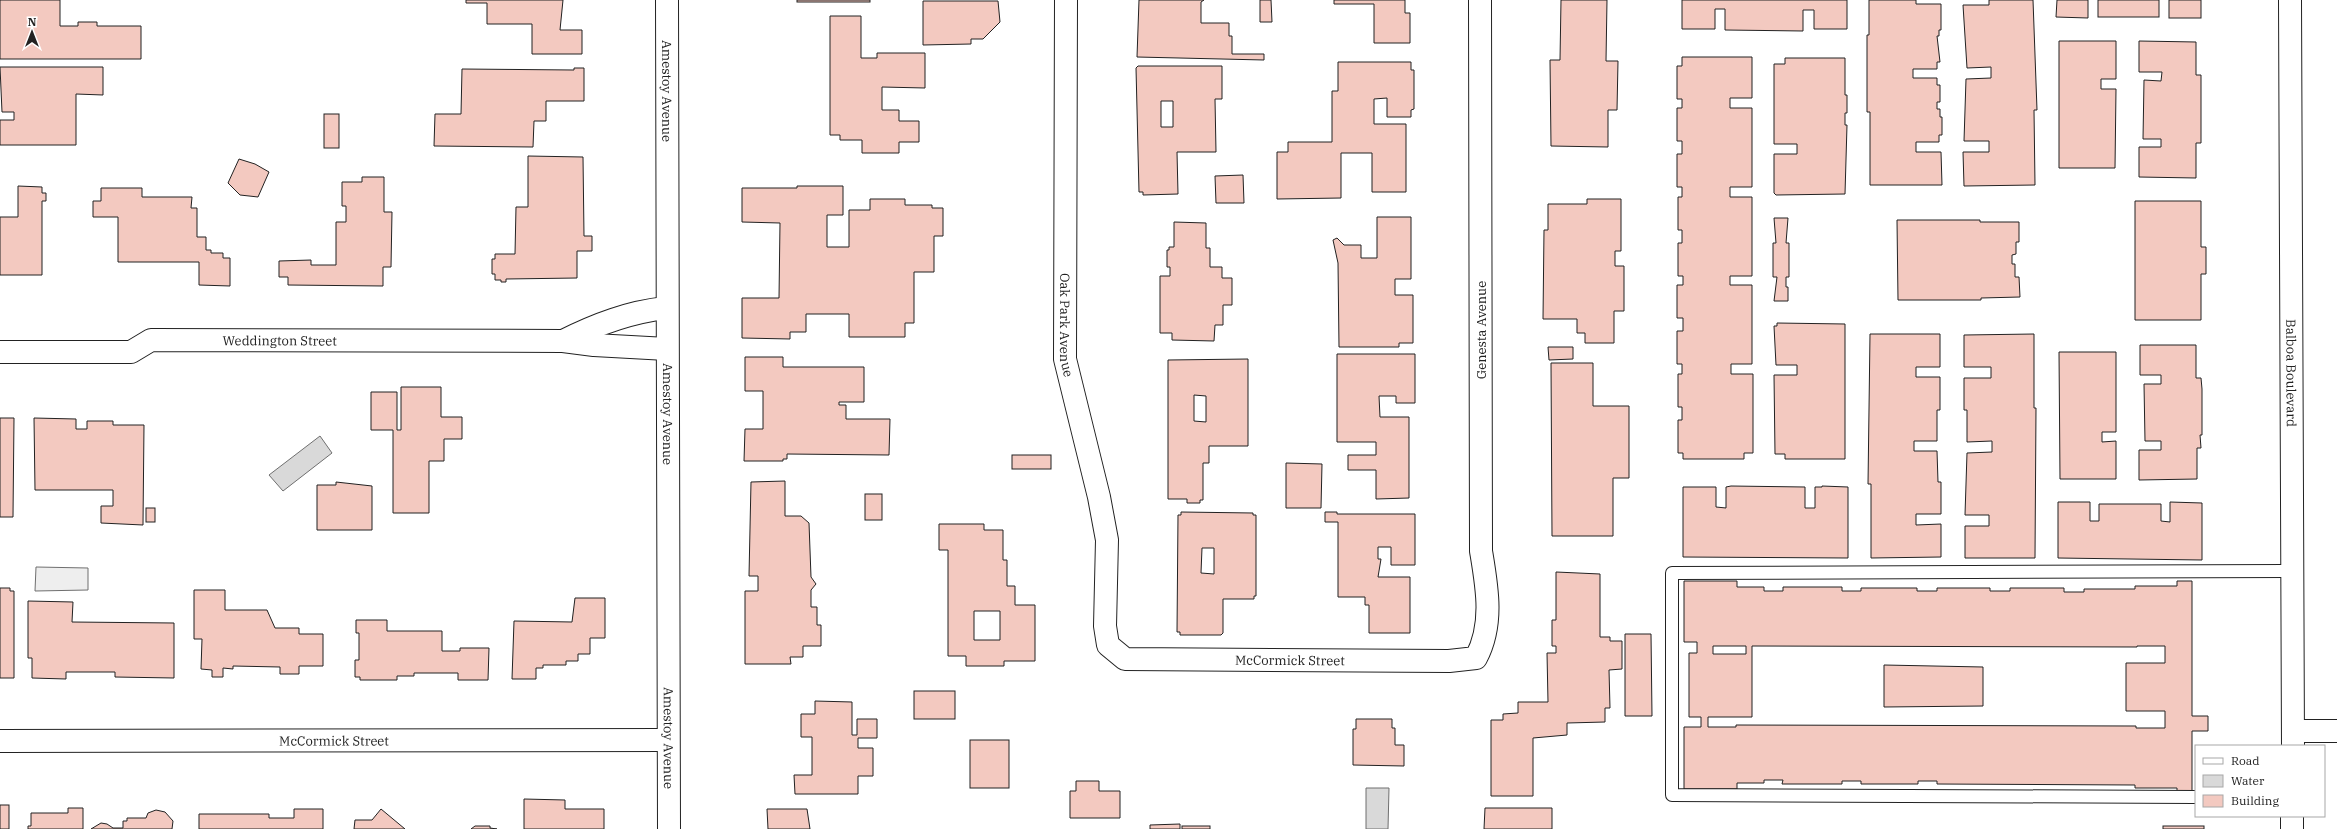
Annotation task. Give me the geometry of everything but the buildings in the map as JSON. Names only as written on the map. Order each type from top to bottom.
[{"type":"street","name":"Amestoy Avenue","points":[[667,0],[666,308],[668,829]]},
{"type":"street","name":"Oak Park Avenue","points":[[1066,0],[1065,359],[1082,434],[1099,497],[1107,540],[1105,626],[1108,645]]},
{"type":"street","name":"Genesta Avenue","points":[[1476,658],[1482,646],[1488,616],[1488,596],[1481,551],[1480,0]]},
{"type":"street","name":"Balboa Boulevard","points":[[2290,0],[2293,739]]},
{"type":"street","name":"Weddington Street","points":[[563,341],[592,326],[639,312],[666,308]]},
{"type":"street","name":"Weddington Street","points":[[0,352],[131,352],[151,340],[563,341],[594,345],[667,349]]},
{"type":"street","name":"McCormick Street","points":[[1108,645],[1126,658],[1458,661],[1476,658]]},
{"type":"street","points":[[2293,739],[2337,731]]},
{"type":"street","name":"McCormick Street","points":[[0,741],[668,740]]},
{"type":"street","points":[[2292,817],[2292,829]]},
{"type":"lane","points":[[2195,797],[1672,795],[1672,573],[2292,571]]},
{"type":"shaded area","points":[[36,567],[88,568],[88,590],[35,591]]},
{"type":"water","points":[[320,436],[332,453],[283,491],[269,475]]},
{"type":"water","points":[[1366,788],[1389,788],[1388,829],[1366,829]]}]
